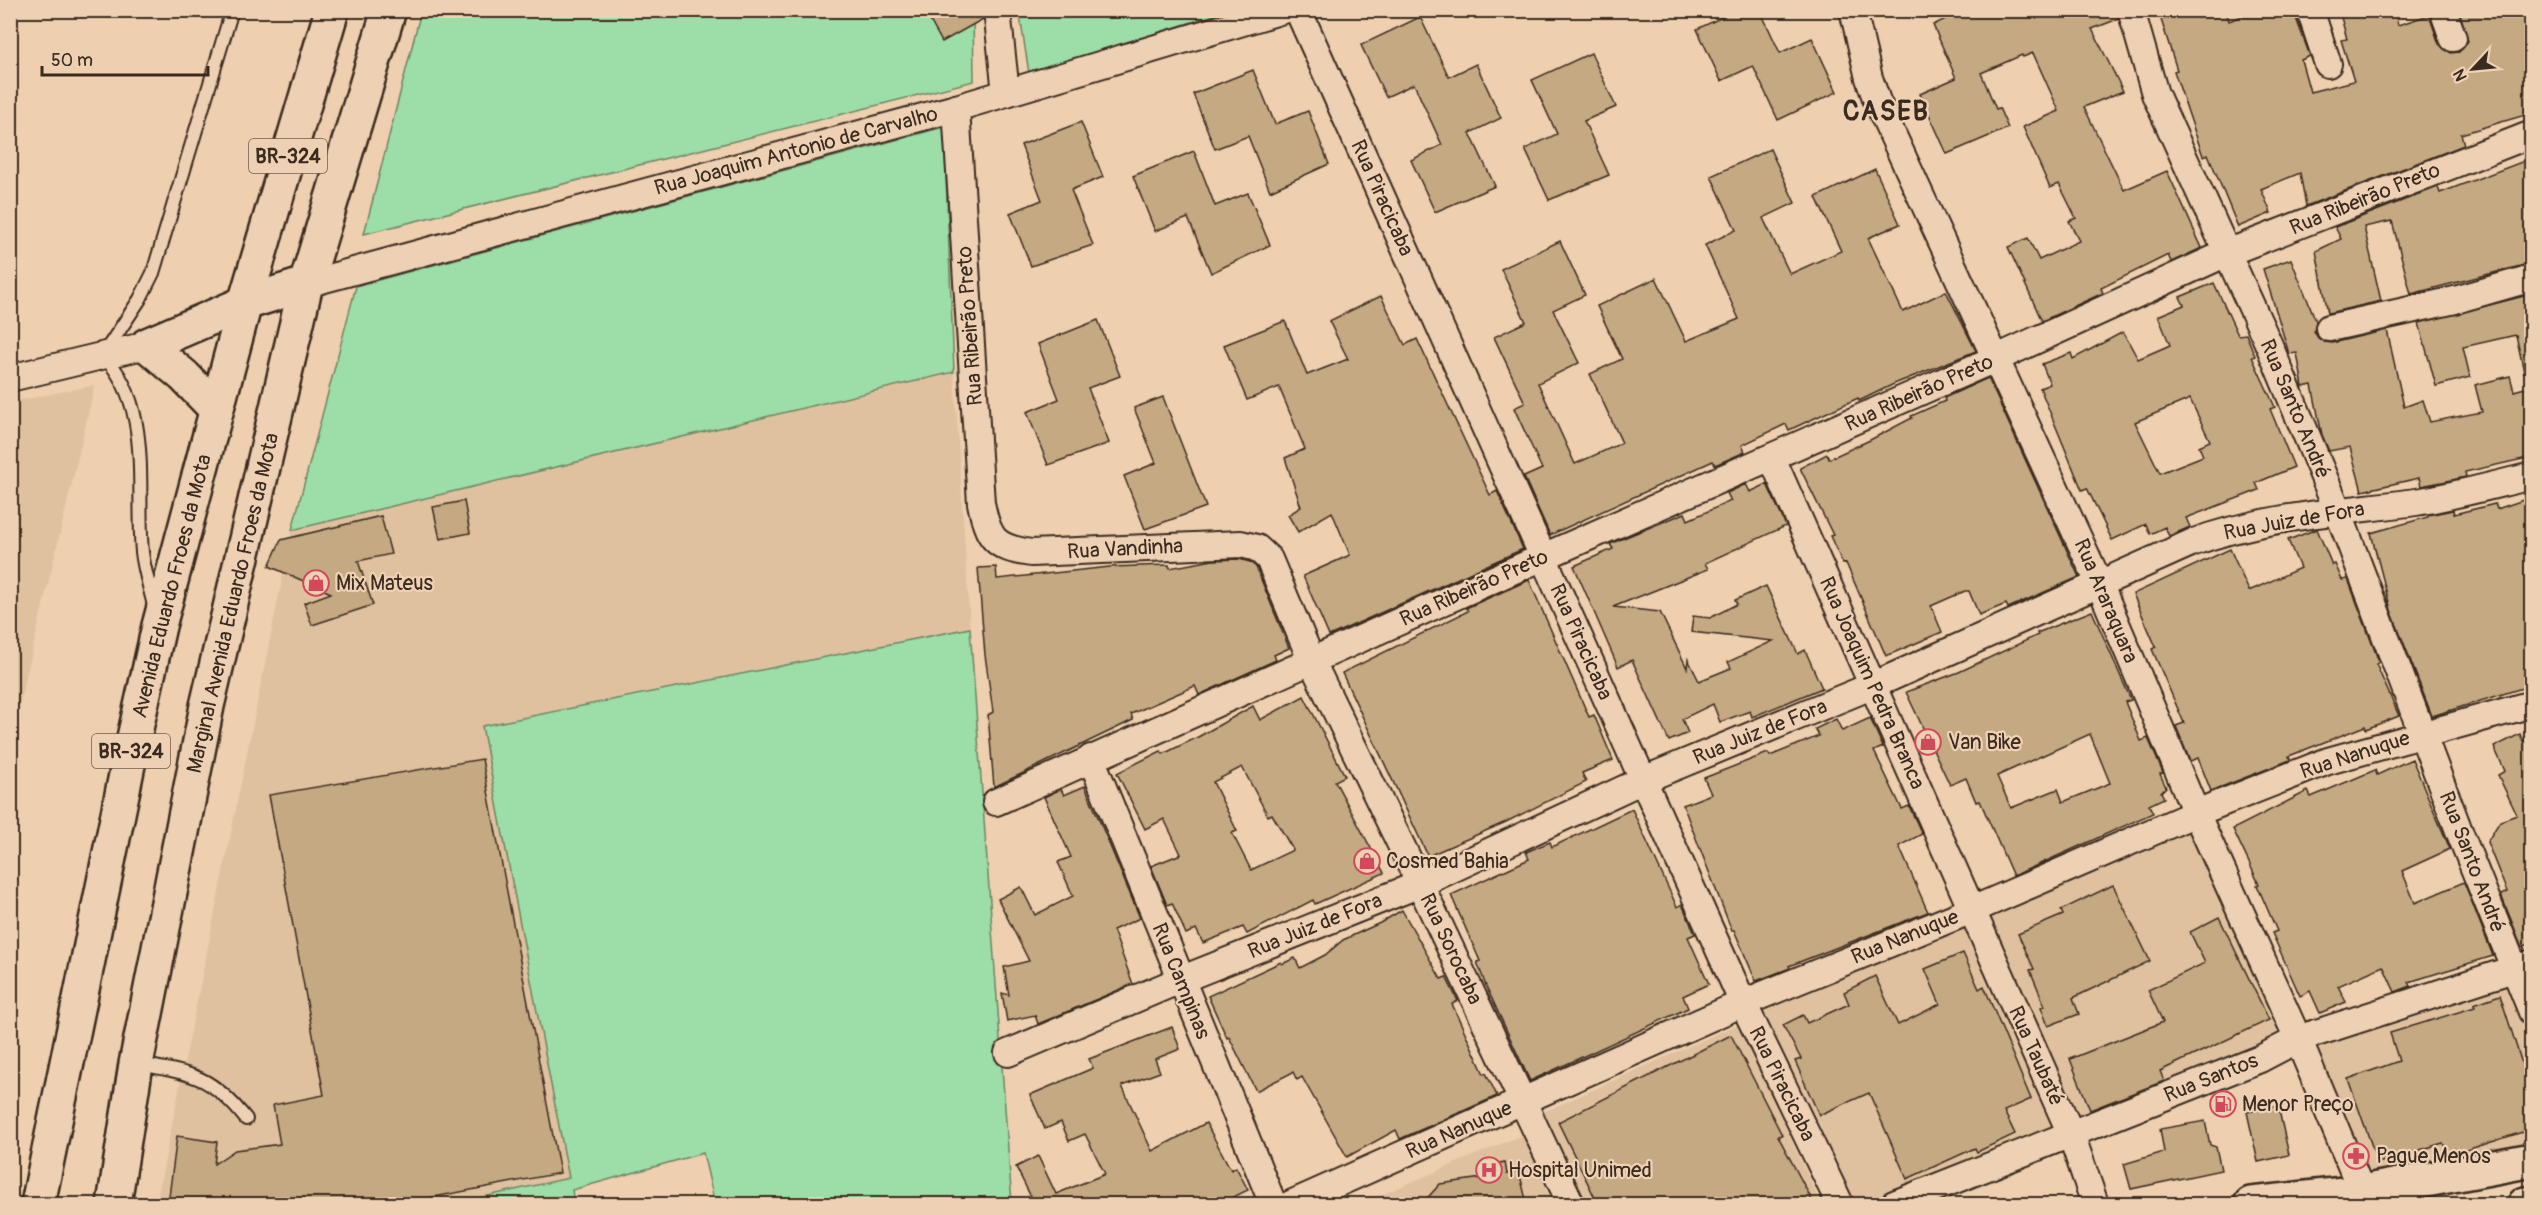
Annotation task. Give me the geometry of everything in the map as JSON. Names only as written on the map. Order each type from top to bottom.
[{"type":"main road","name":"Avenida Eduardo Froes da Mota","points":[[38,1204],[129,760],[159,626],[245,303],[332,10]]},
{"type":"main road","name":"Marginal Avenida Eduardo Froes da Mota","points":[[114,1204],[136,1064],[207,706],[306,284],[389,10]]},
{"type":"main road","points":[[216,410],[184,376],[147,345],[245,303],[306,284]]},
{"type":"main road","points":[[2251,1204],[2362,1192],[2532,1160]]},
{"type":"main road","points":[[2524,1204],[2532,1203]]},
{"type":"street","points":[[997,10],[1006,93]]},
{"type":"street","name":"Rua Joaquim Antonio de Carvalho","points":[[306,284],[956,108],[1283,10]]},
{"type":"street","name":"Rua Piracicaba","points":[[1298,10],[1743,1003],[1840,1204]]},
{"type":"street","name":"Rua Araraquara","points":[[1853,10],[1869,78],[1878,101],[2099,583],[2196,813],[2298,1040],[2362,1192]]},
{"type":"street","name":"Rua Santo André","points":[[2131,10],[2155,94],[2227,253],[2338,511],[2423,733],[2522,965],[2532,1012]]},
{"type":"street","points":[[2310,10],[2328,64]]},
{"type":"street","points":[[2443,10],[2453,38]]},
{"type":"street","name":"Rua Ribeirão Preto","points":[[956,108],[981,503],[986,528],[995,542]]},
{"type":"street","name":"Rua Ribeirão Preto","points":[[996,802],[1543,557],[1997,358],[2227,253],[2532,134]]},
{"type":"street","points":[[2329,328],[2454,300],[2532,278]]},
{"type":"street","points":[[10,378],[147,345]]},
{"type":"street","name":"Rua Joaquim Pedra Branca","points":[[1772,458],[1972,910]]},
{"type":"street","name":"Rua Juiz de Fora","points":[[1008,1053],[1180,980],[1420,884],[1643,780],[1874,685],[2099,583],[2222,532],[2338,511],[2444,497],[2532,476]]},
{"type":"street","name":"Rua Vandinha","points":[[995,542],[1013,551],[1031,553],[1223,544],[1257,548],[1269,559],[1277,575],[1312,662]]},
{"type":"street","name":"Rua Sorocaba","points":[[1312,662],[1571,1204]]},
{"type":"street","name":"Rua Nanuque","points":[[1291,1204],[1743,1003],[1972,910],[2196,813],[2328,761],[2532,704]]},
{"type":"street","name":"Rua Campinas","points":[[1091,758],[1273,1204]]},
{"type":"street","name":"Rua Taubaté","points":[[1972,910],[2071,1134],[2095,1204]]},
{"type":"street","name":"Rua Santos","points":[[1894,1204],[2260,1059],[2298,1040],[2522,965]]},
{"type":"lane","points":[[159,626],[142,554],[136,429],[129,394],[117,369],[103,355],[141,299],[153,273],[232,10]]},
{"type":"lane","points":[[136,1064],[183,1072],[208,1082],[231,1100],[246,1119]]},
{"type":"shaded area","points":[[954,372],[970,628],[482,727],[571,1182],[455,1204],[156,1204],[292,530]]},
{"type":"shaded area","points":[[95,385],[11,741],[11,402]]},
{"type":"shaded area","points":[[2187,821],[2289,1036],[2075,1120],[1987,918]]},
{"type":"shaded area","points":[[1969,921],[2058,1127],[1875,1204],[1845,1204],[1753,1008]]},
{"type":"shaded area","points":[[2504,982],[2531,1048],[2531,1149],[2371,1180],[2311,1045]]},
{"type":"shaded area","points":[[1738,1024],[1821,1204],[1588,1204],[1544,1112]]},
{"type":"shaded area","name":"Hospital Unimed","points":[[1522,1135],[1553,1204],[1360,1204]]},
{"type":"green space","points":[[1019,10],[1227,11],[1029,73]]},
{"type":"green space","points":[[421,11],[973,11],[974,81],[364,234]]},
{"type":"green space","points":[[944,127],[954,372],[292,530],[356,286]]},
{"type":"green space","points":[[970,628],[1012,1204],[715,1204],[703,1153],[572,1190],[574,1204],[451,1204],[569,1178],[482,726]]},
{"type":"building","points":[[924,10],[982,10],[983,19],[942,42]]},
{"type":"building","points":[[1737,10],[1760,10],[1780,53],[1812,38],[1837,92],[1778,120],[1753,66],[1721,81],[1697,29]]},
{"type":"building","points":[[1976,10],[2116,10],[2118,19],[2092,29],[2123,91],[2084,107],[2124,190],[2167,171],[2202,248],[2171,262],[2168,255],[2101,288],[2103,293],[2042,321],[2008,247],[2028,238],[2039,260],[2079,241],[2069,221],[2076,218],[2059,184],[2050,188],[2023,127],[2059,111],[2033,53],[2023,57],[2022,55],[1981,73],[1996,109],[1999,108],[2008,128],[1947,154],[1920,94],[1956,78],[1933,25],[1958,13],[1960,17]]},
{"type":"building","points":[[2158,10],[2226,10],[2229,21],[2258,10],[2293,10],[2310,56],[2301,60],[2310,92],[2354,81],[2341,40],[2347,39],[2339,10],[2394,10],[2398,25],[2429,15],[2439,44],[2451,53],[2459,52],[2468,41],[2459,10],[2525,10],[2528,20],[2532,20],[2532,113],[2461,134],[2464,145],[2306,206],[2300,173],[2261,189],[2271,213],[2238,227],[2208,154],[2203,156],[2174,71],[2177,70]]},
{"type":"building","points":[[1420,17],[1449,77],[1476,64],[1501,118],[1470,133],[1495,186],[1435,212],[1411,160],[1442,145],[1414,84],[1386,97],[1361,45]]},
{"type":"building","points":[[1591,53],[1616,107],[1584,121],[1609,175],[1549,200],[1525,149],[1557,134],[1532,80]]},
{"type":"building","points":[[1253,70],[1275,124],[1308,111],[1329,164],[1270,191],[1248,136],[1215,149],[1193,94]]},
{"type":"building","points":[[1081,122],[1103,177],[1071,190],[1093,245],[1031,266],[1010,213],[1042,200],[1021,145]]},
{"type":"building","points":[[1770,149],[1795,203],[1763,218],[1790,274],[1841,251],[1816,197],[1875,169],[1900,224],[1868,238],[1903,312],[1946,291],[1976,351],[1894,384],[1859,401],[1858,398],[1789,430],[1786,424],[1742,445],[1745,452],[1715,465],[1713,461],[1550,535],[1524,477],[1542,469],[1514,408],[1525,403],[1494,337],[1526,322],[1501,269],[1560,241],[1585,295],[1553,310],[1579,363],[1538,383],[1575,464],[1622,443],[1590,374],[1622,359],[1597,306],[1656,278],[1686,341],[1739,319],[1705,245],[1736,230],[1711,176]]},
{"type":"building","points":[[1194,151],[1215,206],[1248,193],[1270,245],[1211,273],[1188,218],[1155,231],[1133,176]]},
{"type":"building","points":[[2532,158],[2532,263],[2411,294],[2392,221],[2364,227],[2381,301],[2328,313],[2316,251],[2341,239],[2335,227],[2438,187],[2440,193]]},
{"type":"building","points":[[2291,259],[2316,321],[2314,331],[2318,338],[2332,343],[2387,330],[2404,407],[2423,400],[2430,422],[2482,412],[2475,385],[2510,376],[2514,391],[2532,386],[2532,457],[2465,472],[2466,477],[2442,482],[2421,486],[2419,478],[2362,491],[2350,447],[2329,451],[2322,435],[2312,385],[2303,387],[2297,353],[2289,354],[2263,269]]},
{"type":"building","points":[[2214,283],[2238,335],[2246,334],[2255,356],[2252,357],[2275,407],[2270,409],[2294,467],[2256,483],[2259,490],[2186,518],[2190,527],[2169,536],[2165,527],[2150,534],[2146,524],[2112,540],[2087,488],[2082,490],[2040,388],[2050,384],[2042,364],[2071,353],[2073,359],[2123,332],[2138,359],[2170,345],[2158,316],[2184,305],[2180,297]],"holes":[[[2190,399],[2210,441],[2199,446],[2203,456],[2160,473],[2135,422]]]},
{"type":"building","points":[[2532,294],[2532,371],[2524,372],[2516,335],[2463,347],[2470,377],[2436,386],[2419,323]]},
{"type":"building","points":[[1381,296],[1405,345],[1417,339],[1490,495],[1497,491],[1523,549],[1329,636],[1303,576],[1350,555],[1332,512],[1298,532],[1288,515],[1301,507],[1285,458],[1305,449],[1279,387],[1247,400],[1224,345],[1285,321],[1307,375],[1348,359],[1329,321]]},
{"type":"building","points":[[1098,320],[1120,376],[1088,388],[1109,443],[1048,465],[1027,412],[1059,399],[1038,344]]},
{"type":"building","points":[[1988,378],[2079,577],[2008,608],[2006,604],[1979,615],[1969,591],[1965,591],[1931,606],[1942,632],[1886,656],[1846,563],[1843,564],[1830,536],[1833,535],[1800,468],[1827,454],[1829,459],[1870,440],[1912,418],[1911,416],[1945,401],[1944,398]]},
{"type":"building","points":[[1163,397],[1206,507],[1145,529],[1124,476],[1156,463],[1134,408]]},
{"type":"building","points":[[1746,484],[1750,492],[1767,484],[1786,526],[1705,563],[1708,569],[1613,607],[1660,612],[1687,668],[1688,659],[1699,681],[1731,668],[1728,662],[1773,641],[1691,632],[1693,616],[1710,618],[1737,604],[1735,600],[1766,586],[1798,654],[1805,650],[1822,688],[1752,717],[1750,711],[1720,722],[1713,704],[1682,719],[1688,733],[1669,741],[1632,660],[1618,667],[1574,566],[1613,549],[1610,544],[1626,537],[1685,513],[1688,520],[1731,501],[1727,493]]},
{"type":"building","points":[[2532,497],[2532,685],[2432,716],[2391,610],[2371,533],[2428,517],[2428,515],[2453,510],[2454,514],[2495,504],[2497,509]]},
{"type":"building","points":[[464,501],[470,533],[440,539],[433,507]]},
{"type":"building","points":[[381,516],[391,554],[358,561],[373,605],[312,625],[304,603],[331,593],[269,566],[281,540]]},
{"type":"building","points":[[2317,529],[2332,565],[2335,564],[2342,580],[2348,579],[2379,662],[2376,664],[2399,716],[2366,729],[2365,726],[2289,756],[2290,760],[2211,791],[2198,758],[2190,761],[2176,726],[2184,723],[2152,649],[2156,647],[2133,594],[2230,549],[2249,591],[2300,568],[2288,540]]},
{"type":"building","points":[[1239,559],[1250,562],[1256,567],[1289,648],[1274,655],[1276,660],[1199,695],[1195,686],[1131,714],[1133,720],[994,787],[988,715],[993,712],[985,655],[978,568],[996,567],[997,579],[1110,567],[1169,565],[1170,568],[1213,560]]},
{"type":"building","points":[[1529,580],[1589,717],[1594,715],[1613,760],[1582,773],[1586,782],[1506,822],[1428,856],[1342,673],[1468,611],[1466,608]]},
{"type":"building","points":[[2092,611],[2131,700],[2125,702],[2141,741],[2148,738],[2163,773],[2160,774],[2166,787],[2161,792],[2164,798],[2149,805],[2153,813],[2013,876],[1980,801],[1976,802],[1966,778],[1950,785],[1906,692],[1959,672],[2038,635],[2037,633]],"holes":[[[2090,734],[2110,783],[2063,802],[2058,789],[2011,808],[1997,776]]]},
{"type":"building","points":[[1304,696],[1345,776],[1335,781],[1384,873],[1315,904],[1313,900],[1247,934],[1243,927],[1203,943],[1196,929],[1186,934],[1172,903],[1167,905],[1151,866],[1181,854],[1164,819],[1145,829],[1117,773],[1161,751],[1163,754],[1198,737],[1253,706],[1260,720]],"holes":[[[1242,767],[1268,816],[1272,814],[1293,850],[1251,870],[1232,833],[1237,831],[1213,782]]]},
{"type":"building","points":[[1870,718],[1883,747],[1874,751],[1902,809],[1909,806],[1922,834],[1899,846],[1928,912],[1756,981],[1734,930],[1732,931],[1683,805],[1711,794],[1704,778],[1768,753],[1770,756],[1819,736],[1815,729],[1836,719],[1842,731]]},
{"type":"building","points":[[2520,734],[2523,741],[2532,738],[2532,943],[2522,947],[2501,895],[2507,892],[2487,842],[2500,821],[2517,815],[2498,775],[2505,771],[2494,747]]},
{"type":"building","points":[[482,759],[560,1173],[397,1204],[168,1204],[177,1136],[217,1142],[214,1164],[235,1150],[280,1144],[273,1105],[324,1095],[269,795]]},
{"type":"building","points":[[2412,759],[2450,849],[2402,871],[2415,903],[2464,882],[2493,956],[2409,982],[2411,986],[2395,992],[2383,966],[2338,986],[2346,1002],[2320,1013],[2310,991],[2300,996],[2272,933],[2277,931],[2257,885],[2259,884],[2233,829],[2308,791],[2311,797],[2375,770],[2377,775]]},
{"type":"building","points":[[1085,786],[1140,918],[1113,930],[1133,984],[1038,1024],[1035,1015],[1007,1021],[1002,993],[1009,995],[1004,967],[1029,961],[998,899],[1021,887],[1035,915],[1073,896],[1058,862],[1071,857],[1044,797],[1061,789],[1064,795]]},
{"type":"building","points":[[1632,809],[1677,907],[1682,904],[1695,934],[1688,937],[1709,984],[1683,996],[1688,1008],[1530,1081],[1486,986],[1477,962],[1480,961],[1451,895],[1529,859],[1526,852],[1550,842],[1552,847]]},
{"type":"building","points":[[2113,885],[2150,961],[2073,998],[2079,1014],[2048,1026],[2041,1007],[2045,1006],[2030,970],[2034,969],[2018,934],[2063,915],[2061,910]]},
{"type":"building","points":[[1402,910],[1441,979],[1446,977],[1458,1001],[1452,1004],[1484,1074],[1486,1073],[1497,1096],[1400,1139],[1396,1130],[1347,1157],[1302,1077],[1297,1080],[1293,1072],[1256,1091],[1229,1037],[1227,1038],[1208,996],[1281,962],[1282,964],[1295,958],[1300,968],[1325,955],[1343,940]]},
{"type":"building","points":[[2219,917],[2269,1020],[2160,1071],[2164,1081],[2090,1110],[2070,1059],[2163,1022],[2148,990],[2205,963],[2190,932]]},
{"type":"building","points":[[1963,953],[1979,989],[1984,986],[2031,1099],[2004,1111],[2015,1134],[1977,1152],[1975,1148],[1907,1179],[1869,1093],[1819,1115],[1795,1061],[1801,1059],[1783,1025],[1803,1015],[1807,1023],[1849,1004],[1844,992],[1875,976],[1898,1025],[1940,1004],[1925,969]]},
{"type":"building","points":[[2500,995],[2525,1073],[2532,1070],[2532,1129],[2448,1156],[2443,1143],[2378,1163],[2348,1079],[2399,1061],[2390,1033],[2475,1007],[2474,1004]]},
{"type":"building","points":[[1172,1027],[1180,1049],[1155,1059],[1160,1072],[1122,1086],[1152,1151],[1206,1123],[1231,1170],[1236,1167],[1248,1190],[1219,1204],[1032,1204],[1034,1203],[1016,1167],[1038,1156],[1056,1194],[1105,1174],[1085,1134],[1069,1141],[1061,1122],[1045,1129],[1030,1095],[1093,1068],[1089,1059]]},
{"type":"building","points":[[1731,1035],[1782,1135],[1778,1136],[1814,1204],[1598,1204],[1558,1122]]},
{"type":"building","points":[[2278,1106],[2289,1155],[2258,1162],[2247,1112]]},
{"type":"building","points":[[2205,1121],[2210,1145],[2216,1147],[2221,1170],[2131,1189],[2124,1164],[2164,1152],[2160,1129]]},
{"type":"building","points":[[1505,1162],[1507,1174],[1519,1171],[1527,1204],[1422,1204],[1440,1184],[1482,1178],[1485,1166]]},
{"type":"place","name":"Mix Mateus","points":[[316,583]]},
{"type":"place","name":"Van Bike","points":[[1928,742]]},
{"type":"place","name":"Cosmed Bahia","points":[[1367,861]]},
{"type":"place","name":"Menor Preço","points":[[2223,1104]]},
{"type":"place","name":"Pague Menos","points":[[2356,1156]]},
{"type":"place","name":"Hospital Unimed","points":[[1489,1170]]},
{"type":"district","name":"CASEB","points":[[1886,111]]}]
